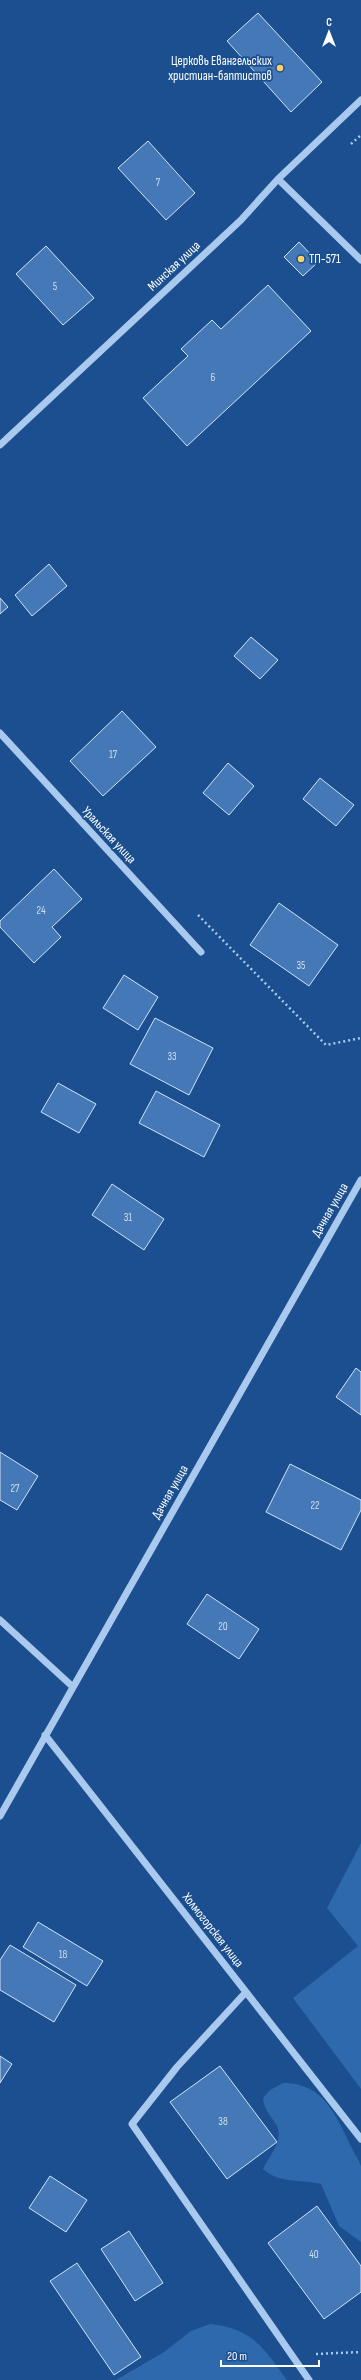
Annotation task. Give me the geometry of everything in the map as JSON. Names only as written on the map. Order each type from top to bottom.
[{"type":"street","name":"Минская улица","points":[[0,445],[241,220],[278,179],[361,100]]},
{"type":"street","points":[[278,179],[361,260]]},
{"type":"street","name":"Уральская улица","points":[[0,733],[201,952]]},
{"type":"street","name":"Дачная улица","points":[[0,1816],[361,1180]]},
{"type":"street","points":[[0,1620],[73,1687]]},
{"type":"street","name":"Холмогорская улица","points":[[45,1735],[361,2138]]},
{"type":"street","points":[[246,1992],[177,2067],[132,2124],[309,2380]]},
{"type":"path","points":[[351,144],[361,134]]},
{"type":"path","points":[[326,1045],[361,1038]]},
{"type":"path","points":[[291,2355],[361,2352]]},
{"type":"shaded area","points":[[361,1843],[361,2089],[293,1998],[358,1946],[327,1908]]},
{"type":"shaded area","points":[[283,2083],[299,2085],[312,2090],[322,2098],[331,2108],[358,2159],[361,2166],[361,2242],[339,2226],[321,2184],[283,2179],[269,2174],[263,2169],[278,2141],[279,2135],[275,2123],[266,2109],[263,2098],[270,2090]]},
{"type":"shaded area","points":[[210,2324],[224,2326],[247,2335],[264,2349],[287,2380],[116,2380],[164,2352],[191,2331]]},
{"type":"building","name":"Церковь Евангельских христиан-баптистов","points":[[258,13],[322,82],[291,112],[227,41]]},
{"type":"building","points":[[148,141],[195,193],[166,220],[118,168]]},
{"type":"building","name":"ТП-571","points":[[299,242],[318,262],[303,276],[284,257]]},
{"type":"building","points":[[46,246],[94,298],[63,325],[16,274]]},
{"type":"building","points":[[268,285],[311,331],[187,446],[143,398],[188,356],[181,349],[212,320],[221,329]]},
{"type":"building","points":[[49,564],[67,586],[32,616],[15,595]]},
{"type":"building","points":[[0,598],[8,607],[0,614]]},
{"type":"building","points":[[251,637],[278,660],[260,679],[234,656]]},
{"type":"building","points":[[122,711],[156,747],[103,796],[70,761]]},
{"type":"building","points":[[228,763],[254,786],[229,815],[203,793]]},
{"type":"building","points":[[320,778],[354,805],[336,826],[303,799]]},
{"type":"building","points":[[54,869],[82,899],[52,927],[61,937],[34,963],[0,927],[0,921]]},
{"type":"building","points":[[279,903],[338,945],[309,986],[250,945]]},
{"type":"building","points":[[124,975],[158,997],[138,1030],[103,1008]]},
{"type":"building","points":[[155,1018],[213,1048],[189,1095],[130,1064]]},
{"type":"building","points":[[58,1083],[96,1104],[79,1133],[41,1112]]},
{"type":"building","points":[[156,1091],[220,1125],[204,1157],[139,1123]]},
{"type":"building","points":[[112,1184],[164,1219],[144,1250],[92,1215]]},
{"type":"building","points":[[356,1368],[361,1372],[361,1415],[336,1397]]},
{"type":"building","points":[[0,1452],[38,1476],[17,1510],[0,1500]]},
{"type":"building","points":[[290,1464],[361,1500],[361,1510],[341,1550],[266,1512]]},
{"type":"building","points":[[207,1594],[259,1629],[239,1659],[187,1624]]},
{"type":"building","points":[[38,1922],[103,1961],[87,1986],[23,1947]]},
{"type":"building","points":[[10,1945],[76,1985],[54,2022],[0,1990],[0,1960]]},
{"type":"building","points":[[0,2056],[12,2064],[0,2083]]},
{"type":"building","points":[[220,2066],[277,2142],[227,2179],[170,2102]]},
{"type":"building","points":[[50,2176],[87,2200],[66,2232],[29,2208]]},
{"type":"building","points":[[317,2206],[361,2266],[361,2292],[324,2319],[268,2243]]},
{"type":"building","points":[[129,2231],[163,2283],[135,2301],[101,2249]]},
{"type":"building","points":[[77,2263],[141,2357],[114,2375],[50,2281]]},
{"type":"place","name":"Церковь Евангельских христиан-баптистов","points":[[280,68]]},
{"type":"place","name":"ТП-571","points":[[301,259]]}]
